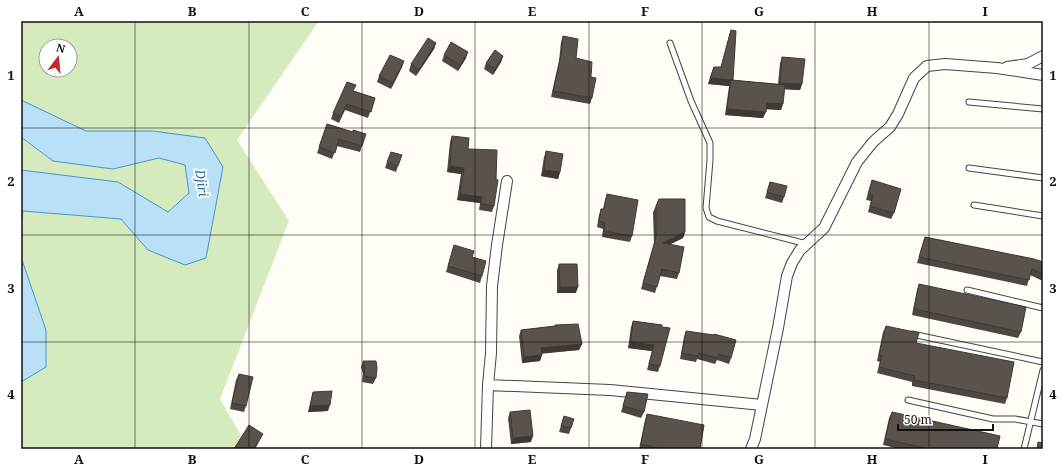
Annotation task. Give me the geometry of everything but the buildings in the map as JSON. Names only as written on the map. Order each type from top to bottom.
[{"type":"street","points":[[997,68],[1028,64],[1043,56]]},
{"type":"street","points":[[751,449],[755,439],[787,276],[792,263],[800,250],[824,228],[857,162],[873,142],[890,128],[914,78],[927,66],[945,64],[997,68],[1043,75]]},
{"type":"street","points":[[486,449],[488,385],[491,353],[492,286],[507,181]]},
{"type":"street","points":[[488,385],[610,390],[762,405]]},
{"type":"lane","points":[[670,43],[691,101],[710,143],[706,208],[709,217],[717,221],[807,244]]},
{"type":"lane","points":[[969,102],[1043,109]]},
{"type":"lane","points":[[969,168],[1043,178]]},
{"type":"lane","points":[[974,205],[1043,216]]},
{"type":"lane","points":[[967,290],[1043,308]]},
{"type":"lane","points":[[907,333],[1043,362]]},
{"type":"lane","points":[[1024,449],[1043,370]]},
{"type":"lane","points":[[908,400],[993,419],[1015,419],[1043,424]]},
{"type":"green space","points":[[21,21],[319,21],[237,140],[289,221],[220,399],[249,449],[21,449],[21,382],[46,366],[46,330],[21,257],[21,225],[23,211],[121,219],[148,250],[223,167],[153,131],[86,131],[21,100]]},
{"type":"green space","points":[[21,137],[53,161],[112,169],[159,158],[185,165],[189,193],[168,212],[118,182],[21,170]]},
{"type":"water","name":"Djiri","points":[[21,100],[86,131],[153,131],[205,138],[223,167],[206,258],[185,265],[148,250],[121,219],[23,211],[21,225],[21,170],[118,182],[168,212],[189,193],[185,165],[159,158],[113,169],[53,161],[21,137]]},
{"type":"water","points":[[21,257],[46,330],[46,367],[21,382]]}]
